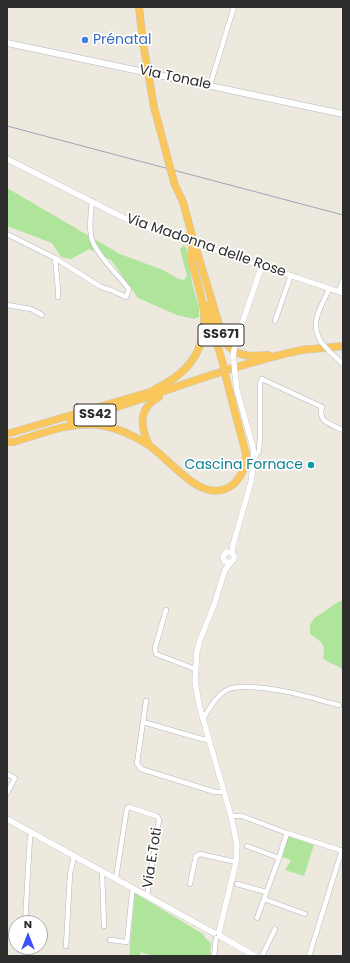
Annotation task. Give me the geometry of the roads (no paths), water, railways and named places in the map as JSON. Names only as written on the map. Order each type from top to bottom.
[{"type":"highway","name":"SS671","points":[[7,442],[14,442],[72,425],[90,424],[119,429],[149,445],[192,482],[202,488],[212,490],[227,488],[233,484],[242,474],[245,466],[246,454],[190,235],[154,107],[143,43],[139,7]]},
{"type":"highway","name":"SS671","points":[[192,246],[221,335],[229,347],[237,353],[254,356],[306,349]]},
{"type":"highway","points":[[150,391],[177,376],[191,362],[199,347],[204,328],[204,311],[193,270],[191,258],[192,246]]},
{"type":"highway","name":"SS42","points":[[7,442],[106,412],[210,375],[306,349],[343,346]]},
{"type":"highway","points":[[149,445],[143,432],[142,423],[144,412],[150,402],[166,393],[206,380],[210,375]]},
{"type":"highway","points":[[150,391],[182,384]]},
{"type":"highway","name":"SS42","points":[[7,434],[150,391]]},
{"type":"main road","name":"Via Tonale","points":[[7,42],[343,114]]},
{"type":"street","points":[[210,85],[234,7]]},
{"type":"street","name":"Via Madonna delle Rose","points":[[7,159],[142,226],[341,292]]},
{"type":"street","points":[[7,234],[55,258],[101,287],[126,297],[129,289],[97,250],[92,241],[90,227],[92,201]]},
{"type":"street","points":[[55,258],[58,297]]},
{"type":"street","points":[[225,570],[223,555],[230,552],[233,545],[251,482],[254,458],[253,447],[237,390],[233,360],[235,344],[262,266]]},
{"type":"street","points":[[275,321],[291,276]]},
{"type":"street","points":[[341,292],[343,279]]},
{"type":"street","points":[[330,289],[316,321],[315,328],[321,342],[343,364]]},
{"type":"street","points":[[7,305],[31,310],[42,315]]},
{"type":"street","points":[[254,458],[259,451],[260,383],[262,379],[322,407],[320,412],[322,419],[343,430]]},
{"type":"street","points":[[214,956],[217,935],[236,862],[237,845],[231,816],[196,691],[195,669],[200,640],[214,605],[225,570],[234,558],[230,552]]},
{"type":"street","points":[[224,561],[227,563],[231,562]]},
{"type":"street","points":[[166,610],[155,648],[156,654],[195,669]]},
{"type":"street","points":[[203,719],[222,692],[233,688],[278,690],[339,705]]},
{"type":"street","points":[[146,701],[137,759],[137,763],[141,768],[215,792],[224,792]]},
{"type":"street","points":[[143,722],[209,740]]},
{"type":"street","points":[[7,774],[15,778],[7,793]]},
{"type":"street","name":"Via E.Toti","points":[[116,878],[127,808],[129,807],[158,817],[159,820],[147,896]]},
{"type":"street","points":[[231,816],[242,816],[287,833],[342,850],[308,956]]},
{"type":"street","points":[[7,819],[255,956]]},
{"type":"street","points":[[25,915],[30,837],[33,833]]},
{"type":"street","points":[[257,918],[280,858],[287,833]]},
{"type":"street","points":[[247,846],[280,858]]},
{"type":"street","points":[[190,884],[196,856],[200,854],[236,862]]},
{"type":"street","points":[[66,946],[70,874],[74,856]]},
{"type":"street","points":[[102,871],[104,926]]},
{"type":"street","points":[[237,884],[266,892]]},
{"type":"street","points":[[110,940],[127,942],[131,899],[134,889]]},
{"type":"street","points":[[264,899],[305,914]]},
{"type":"street","points":[[262,956],[275,929]]},
{"type":"railway","points":[[7,126],[343,215]]},
{"type":"place","name":"Prénatal","points":[[85,40]]},
{"type":"place","name":"Cascina Fornace","points":[[311,465]]}]
